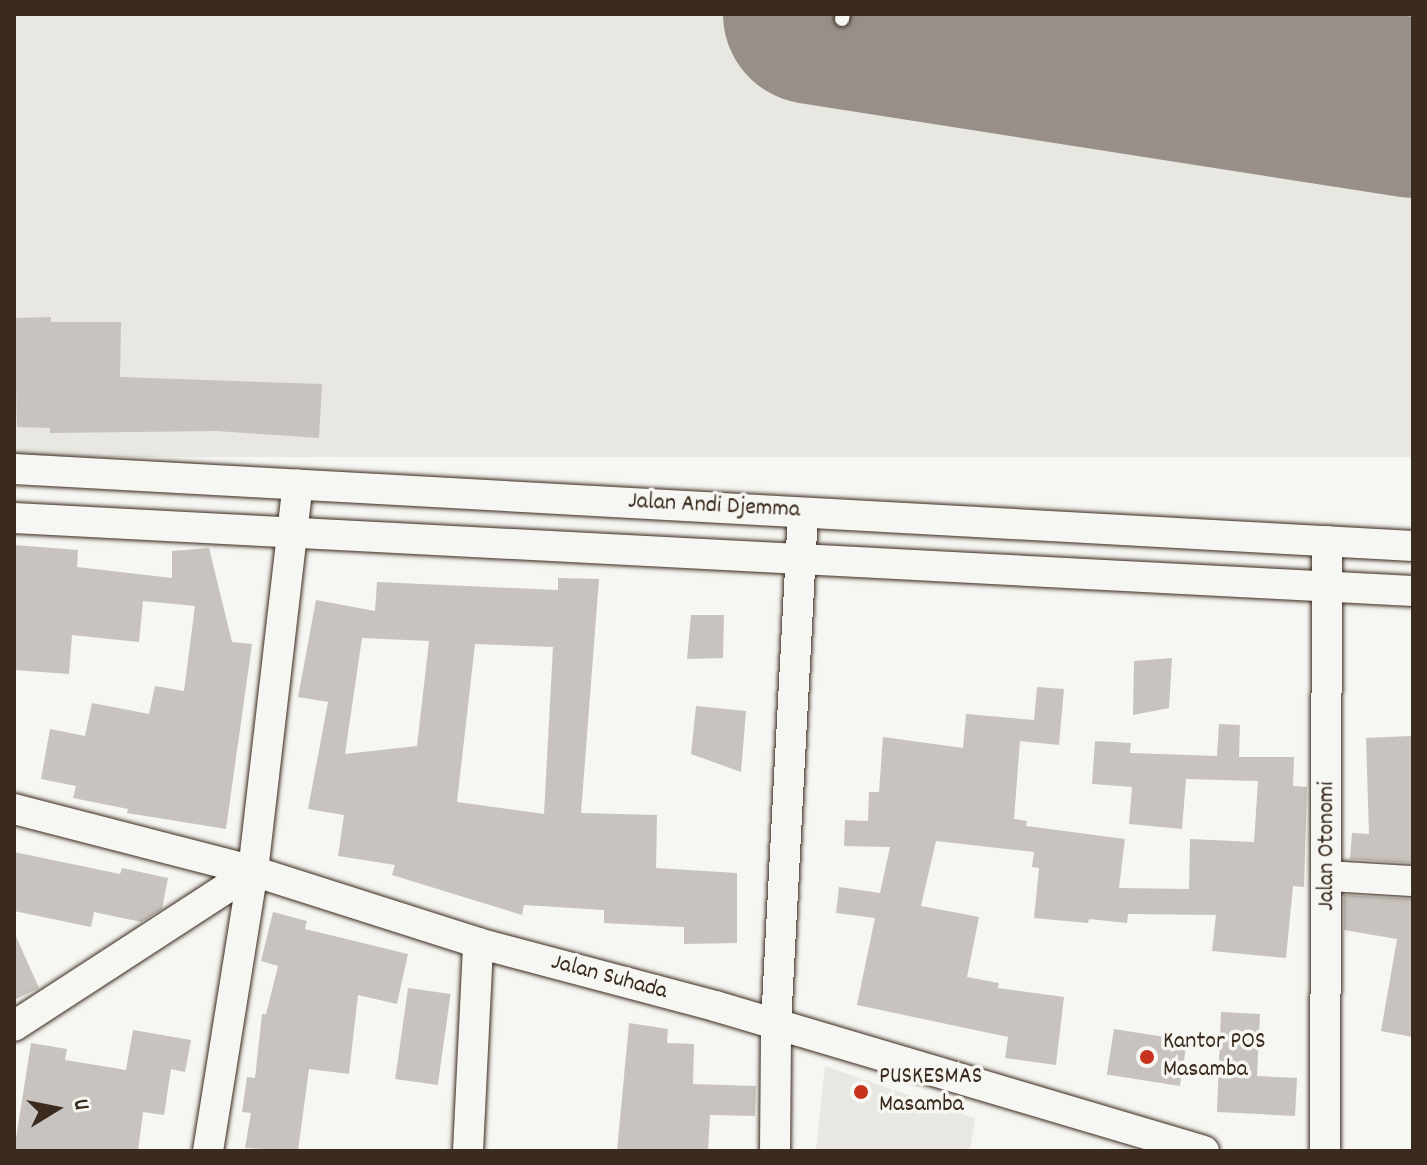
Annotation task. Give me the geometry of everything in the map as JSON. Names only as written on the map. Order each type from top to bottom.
[{"type":"street","name":"Jalan Andi Djemma","points":[[14,469],[1413,546]]},
{"type":"street","points":[[208,1151],[253,871],[298,485]]},
{"type":"street","points":[[775,1151],[776,1024],[803,513]]},
{"type":"street","name":"Jalan Andi Djemma","points":[[14,518],[1413,591]]},
{"type":"street","name":"Jalan Otonomi","points":[[1325,1151],[1330,587],[1327,541]]},
{"type":"street","name":"Jalan Suhada","points":[[14,809],[253,871],[478,943],[776,1024],[1204,1151]]},
{"type":"street","points":[[14,1026],[253,871]]},
{"type":"street","points":[[1328,876],[1413,881]]},
{"type":"street","points":[[468,1151],[478,943]]},
{"type":"shaded area","points":[[14,14],[1413,14],[1413,457],[14,457]]},
{"type":"shaded area","name":"PUSKESMAS Masamba","points":[[825,1066],[975,1118],[970,1151],[816,1151]]},
{"type":"building","points":[[51,317],[51,322],[121,322],[120,377],[322,384],[319,438],[216,431],[50,433],[50,428],[17,427],[14,318]]},
{"type":"building","points":[[14,545],[78,550],[77,567],[172,578],[172,551],[209,548],[232,642],[252,644],[226,829],[127,813],[128,809],[73,798],[76,786],[41,779],[50,729],[85,736],[92,703],[149,714],[155,686],[184,691],[195,606],[143,601],[139,642],[72,635],[69,674],[14,670]]},
{"type":"building","points":[[558,578],[599,579],[581,813],[657,815],[656,868],[737,873],[737,943],[684,944],[684,927],[604,923],[604,910],[524,905],[522,915],[392,875],[395,865],[338,856],[344,815],[308,809],[328,702],[298,697],[316,600],[375,611],[377,582],[558,590]],"holes":[[[362,638],[429,641],[417,746],[345,754]],[[475,644],[553,647],[544,814],[457,802]]]},
{"type":"building","points":[[691,615],[724,615],[723,658],[687,659]]},
{"type":"building","points":[[1172,658],[1169,708],[1133,715],[1134,661]]},
{"type":"building","points":[[1037,687],[1064,689],[1059,745],[1020,741],[1014,819],[1027,821],[1026,826],[1125,839],[1119,888],[1189,889],[1190,839],[1254,842],[1258,781],[1186,779],[1182,829],[1129,824],[1132,787],[1092,784],[1095,741],[1131,743],[1130,753],[1217,756],[1219,724],[1240,725],[1239,757],[1294,757],[1293,786],[1307,787],[1304,887],[1293,886],[1286,958],[1212,951],[1216,915],[1128,914],[1127,923],[1034,918],[1039,868],[1032,867],[1034,852],[936,841],[921,906],[979,917],[967,977],[999,983],[998,988],[1064,997],[1056,1065],[1005,1058],[1008,1037],[857,1005],[875,918],[836,913],[839,887],[880,893],[890,847],[844,846],[845,820],[868,821],[869,792],[879,792],[883,737],[963,748],[966,714],[1034,720]]},
{"type":"building","points":[[696,706],[746,711],[741,772],[691,754]]},
{"type":"building","points":[[1411,736],[1413,863],[1350,859],[1352,833],[1369,834],[1366,738]]},
{"type":"building","points":[[14,852],[120,874],[122,868],[168,878],[162,909],[141,922],[94,912],[91,927],[14,911]]},
{"type":"building","points":[[1344,895],[1413,899],[1413,1037],[1381,1031],[1397,939],[1344,930]]},
{"type":"building","points":[[273,912],[307,921],[305,929],[408,954],[397,1004],[358,995],[349,1074],[309,1069],[298,1151],[245,1148],[251,1113],[242,1112],[247,1077],[255,1078],[262,1014],[266,1014],[278,966],[261,961]]},
{"type":"building","points":[[14,932],[39,988],[14,1000]]},
{"type":"building","points":[[408,988],[451,994],[438,1085],[395,1079]]},
{"type":"building","points":[[1221,1012],[1260,1014],[1257,1076],[1297,1078],[1295,1116],[1217,1112]]},
{"type":"building","points":[[629,1023],[668,1029],[667,1043],[694,1044],[693,1084],[756,1086],[755,1116],[710,1115],[708,1151],[617,1151]]},
{"type":"building","name":"Kantor POS Masamba","points":[[1114,1029],[1187,1041],[1180,1086],[1107,1074]]},
{"type":"building","points":[[133,1030],[191,1040],[185,1072],[171,1069],[164,1115],[143,1112],[138,1151],[14,1151],[31,1043],[67,1049],[65,1060],[126,1070]]},
{"type":"taxiway","points":[[1147,67],[1156,14]]},
{"type":"runway","points":[[813,14],[1413,108]]},
{"type":"place","name":"Kantor POS Masamba","points":[[1147,1057]]},
{"type":"place","name":"PUSKESMAS Masamba","points":[[861,1092]]}]
